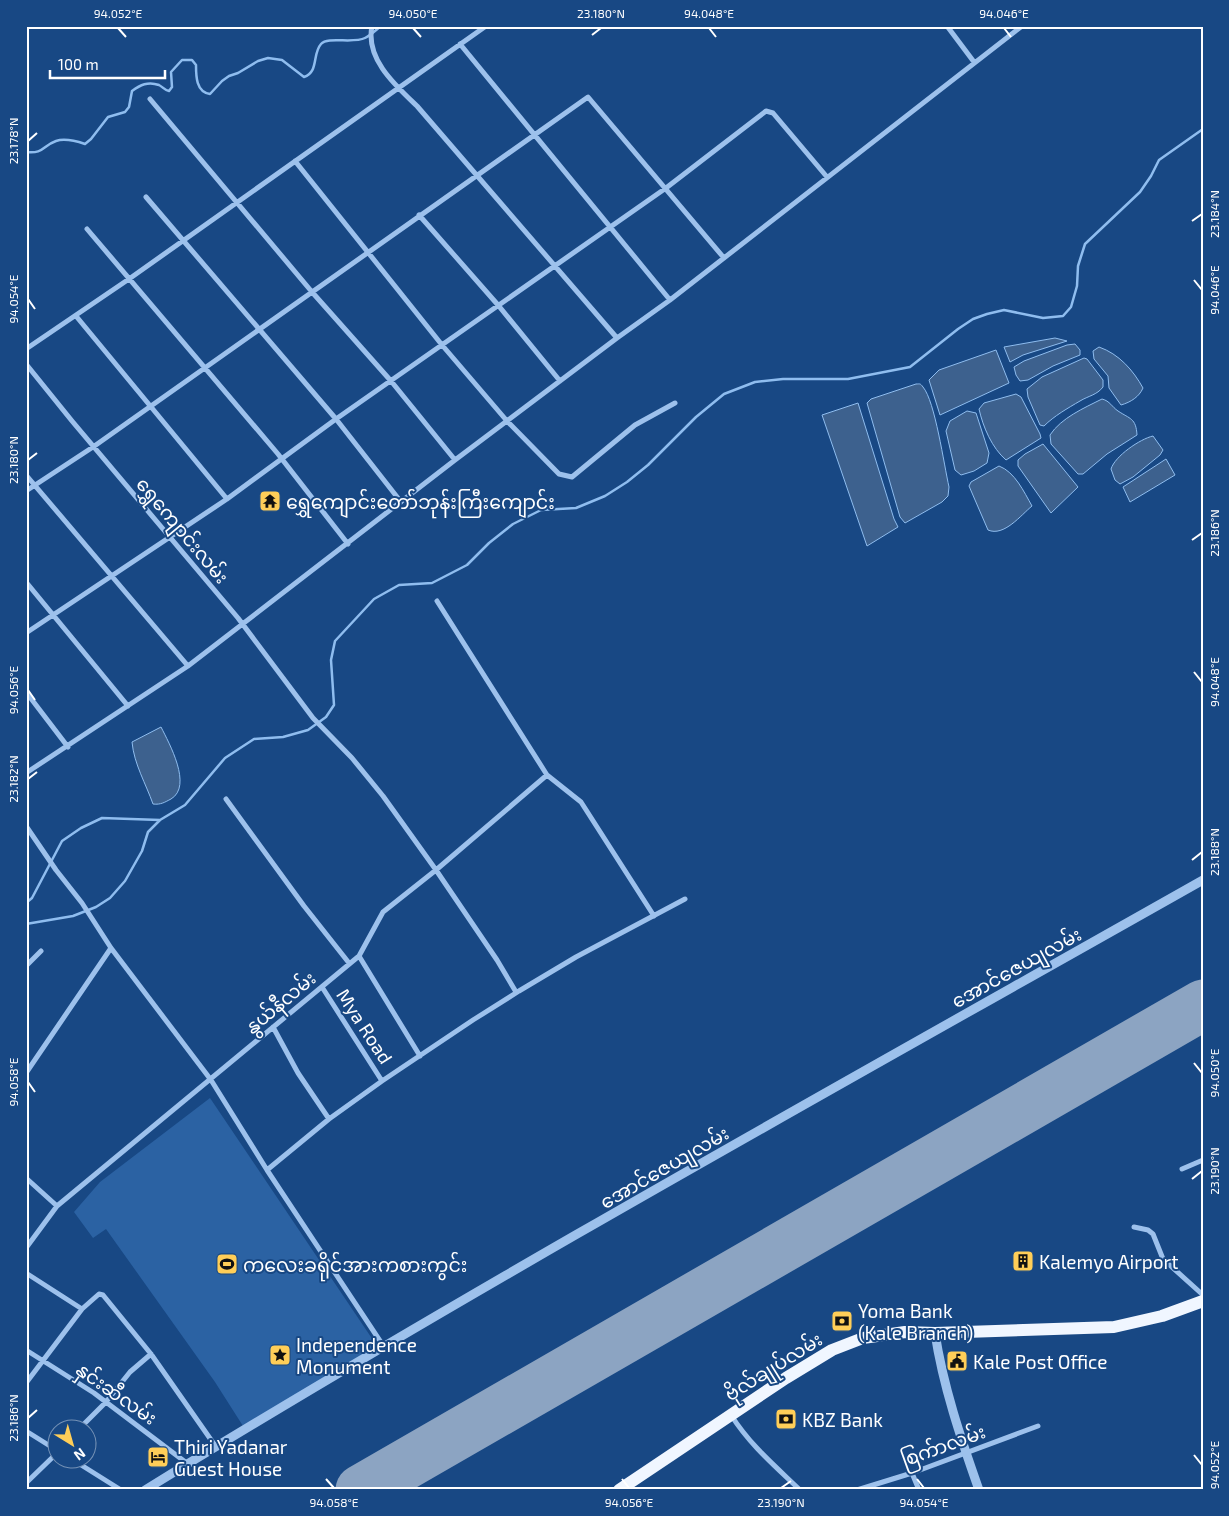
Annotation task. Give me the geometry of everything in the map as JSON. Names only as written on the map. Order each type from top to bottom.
[{"type":"highway","name":"ဗိုလ်ချုပ်လမ်း","points":[[620,1490],[786,1378],[832,1350],[850,1342],[863,1338],[905,1332],[1114,1327],[1155,1318],[1203,1301]]},
{"type":"street","points":[[26,349],[129,279],[486,26]]},
{"type":"street","points":[[947,26],[974,62]]},
{"type":"street","points":[[26,774],[188,666],[455,460],[670,300],[1022,26]]},
{"type":"street","points":[[371,29],[372,45],[377,61],[383,71],[417,106],[617,338]]},
{"type":"street","points":[[460,44],[670,300]]},
{"type":"street","points":[[26,491],[93,447],[588,97],[724,258]]},
{"type":"street","points":[[150,99],[455,460]]},
{"type":"street","points":[[26,633],[227,499],[336,419],[666,188],[766,111],[774,113],[827,177]]},
{"type":"street","points":[[295,161],[442,346],[507,421],[559,474],[572,477],[635,425],[675,403]]},
{"type":"street","points":[[146,197],[336,419],[401,502]]},
{"type":"street","points":[[420,215],[498,305],[560,381]]},
{"type":"street","points":[[87,229],[281,459],[348,544]]},
{"type":"street","points":[[76,316],[227,499]]},
{"type":"street","name":"ရွှေကျောင်းလမ်း","points":[[26,364],[93,447],[243,624],[322,729],[352,758],[383,796],[436,870],[497,960],[516,992]]},
{"type":"street","points":[[26,475],[188,666]]},
{"type":"street","points":[[26,582],[128,706]]},
{"type":"street","points":[[438,601],[547,775],[581,802],[654,916]]},
{"type":"street","points":[[26,692],[68,747]]},
{"type":"street","name":"နွယ်နီလမ်း","points":[[26,1248],[57,1206],[359,956],[383,912],[436,870],[547,775]]},
{"type":"street","points":[[226,799],[304,906],[349,963]]},
{"type":"street","points":[[26,826],[111,948],[211,1080],[267,1170],[384,1347]]},
{"type":"street","name":"အောင်ဇေယျလမ်း","points":[[145,1490],[384,1347],[687,1171],[1203,880]]},
{"type":"street","points":[[267,1170],[329,1119],[382,1081],[516,992],[685,899]]},
{"type":"street","points":[[26,1073],[111,948]]},
{"type":"street","points":[[26,966],[41,951]]},
{"type":"street","points":[[359,956],[420,1056]]},
{"type":"street","name":"Mya Road","points":[[322,987],[382,1081]]},
{"type":"street","points":[[273,1027],[298,1073],[329,1119]]},
{"type":"street","points":[[1182,1169],[1203,1160]]},
{"type":"street","points":[[26,1178],[57,1206]]},
{"type":"street","points":[[1134,1228],[1148,1230],[1153,1234],[1164,1259],[1203,1295]]},
{"type":"street","points":[[26,1273],[82,1309]]},
{"type":"street","points":[[26,1383],[82,1309],[99,1294],[103,1294],[151,1354],[216,1447]]},
{"type":"street","points":[[935,1332],[939,1361],[979,1490]]},
{"type":"street","name":"နှင်းဆီလမ်း","points":[[26,1350],[106,1402],[188,1464]]},
{"type":"street","points":[[90,1418],[106,1402],[130,1372],[151,1354]]},
{"type":"street","points":[[731,1416],[743,1434],[761,1454],[800,1490]]},
{"type":"street","name":"စြက်ာလမ်း","points":[[859,1489],[912,1474],[1038,1426]]},
{"type":"street","points":[[26,1432],[48,1445]]},
{"type":"street","points":[[26,1483],[48,1461]]},
{"type":"street","points":[[86,1468],[121,1490]]},
{"type":"street","points":[[912,1474],[919,1490]]},
{"type":"shaded area","points":[[1055,338],[1067,341],[1023,355],[1010,362],[1004,347]]},
{"type":"shaded area","points":[[1075,344],[1080,350],[1080,355],[1053,366],[1028,380],[1020,381],[1016,375],[1014,367],[1024,361],[1067,345]]},
{"type":"shaded area","points":[[1099,347],[1119,358],[1130,369],[1143,388],[1137,397],[1121,405],[1109,388],[1108,376],[1094,359],[1093,351]]},
{"type":"shaded area","points":[[996,350],[1009,383],[940,415],[929,380],[939,370]]},
{"type":"shaded area","points":[[1084,358],[1087,359],[1103,380],[1103,387],[1095,394],[1061,412],[1044,426],[1040,425],[1028,397],[1027,389],[1042,377]]},
{"type":"shaded area","points":[[920,384],[923,387],[931,405],[939,434],[949,487],[948,496],[942,502],[905,523],[900,517],[867,403],[871,399]]},
{"type":"shaded area","points":[[1016,394],[1021,397],[1041,438],[1006,460],[996,450],[989,437],[979,409],[984,403]]},
{"type":"shaded area","points":[[1102,399],[1134,422],[1137,435],[1107,454],[1083,474],[1078,474],[1051,444],[1050,435],[1060,423]]},
{"type":"shaded area","points":[[858,403],[898,527],[867,546],[822,415]]},
{"type":"shaded area","points":[[967,411],[976,413],[989,453],[987,463],[974,471],[961,475],[955,470],[946,431],[950,421]]},
{"type":"shaded area","points":[[1153,436],[1163,450],[1160,455],[1133,477],[1120,484],[1115,480],[1111,469],[1113,464],[1129,449]]},
{"type":"shaded area","points":[[1043,444],[1078,487],[1051,513],[1018,466],[1018,460]]},
{"type":"shaded area","points":[[1166,459],[1175,475],[1130,502],[1123,487]]},
{"type":"shaded area","points":[[999,466],[1010,473],[1032,506],[1006,528],[994,531],[988,530],[969,486],[971,482]]},
{"type":"shaded area","points":[[161,727],[177,764],[180,785],[177,793],[171,799],[161,804],[153,804],[138,766],[132,742]]},
{"type":"shaded area","name":"ကလေးခရိုင်အားကစားကွင်း","points":[[210,1098],[377,1346],[243,1426],[215,1382],[106,1229],[93,1238],[74,1212],[100,1182]]},
{"type":"waterway","points":[[26,152],[40,151],[59,140],[70,140],[85,144],[108,117],[125,112],[129,107],[132,91],[141,85],[151,83],[169,91],[172,87],[171,72],[182,60],[192,60],[196,65],[199,87],[205,93],[210,94],[229,76],[268,58],[282,60],[304,77],[312,71],[318,48],[324,42],[360,40],[381,26]]},
{"type":"waterway","points":[[26,903],[32,898],[62,841],[81,828],[102,818],[160,820],[185,805],[225,758],[254,739],[283,737],[308,730],[326,717],[334,705],[331,660],[335,641],[374,599],[399,585],[432,583],[467,565],[489,543],[513,524],[541,510],[576,508],[605,496],[627,482],[648,465],[696,417],[724,394],[755,382],[783,379],[848,379],[910,367],[973,319],[1004,310],[1043,318],[1063,316],[1071,307],[1077,286],[1078,266],[1085,244],[1140,192],[1159,160],[1203,129]]},
{"type":"waterway","points":[[26,924],[73,916],[96,907],[110,898],[125,881],[142,851],[148,832],[160,820]]},
{"type":"runway","points":[[361,1490],[1203,1005]]},
{"type":"place","name":"ရွှေကျောင်းတော်ဘုန်းကြီးကျောင်း","points":[[270,501]]},
{"type":"place","name":"Kalemyo Airport","points":[[1023,1261]]},
{"type":"place","name":"ကလေးခရိုင်အားကစားကွင်း","points":[[227,1264]]},
{"type":"place","name":"Yoma Bank (Kale Branch)","points":[[842,1321]]},
{"type":"place","name":"Independence Monument","points":[[280,1355]]},
{"type":"place","name":"Kale Post Office","points":[[957,1361]]},
{"type":"place","name":"KBZ Bank","points":[[786,1419]]},
{"type":"place","name":"Thiri Yadanar Guest House","points":[[158,1457]]}]
